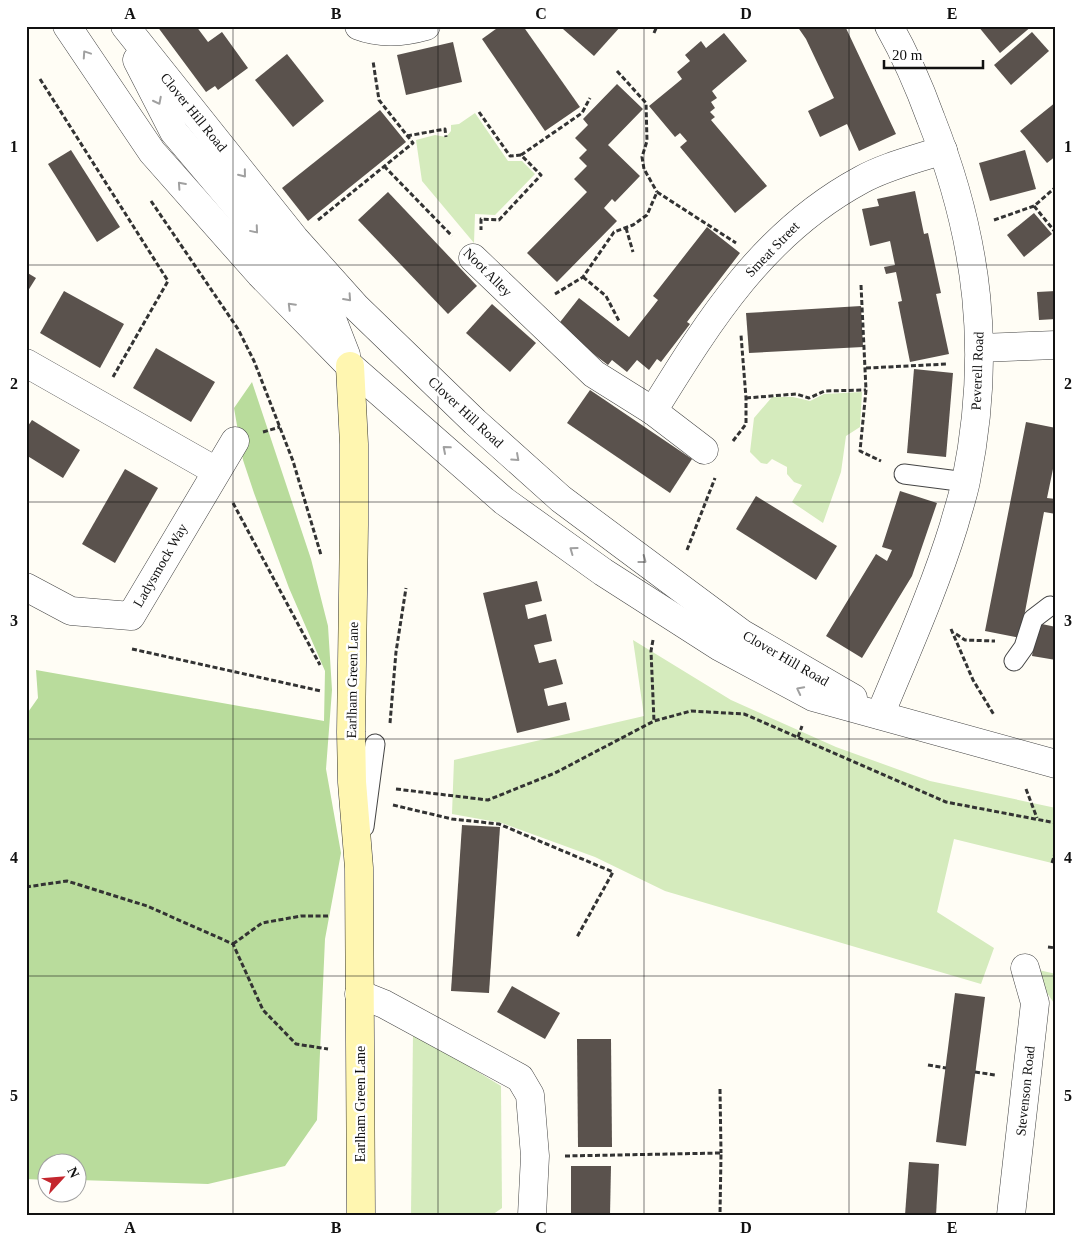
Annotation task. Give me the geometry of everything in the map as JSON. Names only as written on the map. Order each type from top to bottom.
[{"type":"street","name":"Clover Hill Road","points":[[67,26],[152,152],[260,274],[350,366],[504,501],[603,572],[720,647],[813,697],[1056,764]]},
{"type":"street","name":"Clover Hill Road","points":[[119,26],[174,132],[332,319],[350,366]]},
{"type":"street","name":"Clover Hill Road","points":[[125,26],[295,239],[356,307],[475,422],[561,499],[741,633],[880,715]]},
{"type":"street","name":"Peverell Road","points":[[880,715],[939,572],[966,482],[975,425],[980,355],[976,289],[967,230],[943,150],[908,60],[889,26]]},
{"type":"street","points":[[364,28],[393,31],[423,27]]},
{"type":"street","name":"Smeat Street","points":[[653,410],[716,314],[760,258],[803,217],[862,179],[943,150]]},
{"type":"street","name":"Noot Alley","points":[[471,256],[594,374],[653,410]]},
{"type":"street","points":[[980,355],[1056,345]]},
{"type":"street","points":[[26,362],[216,470]]},
{"type":"street","name":"Earlham Green Lane","points":[[350,366],[354,507],[351,732],[352,782],[360,868],[361,1215]]},
{"type":"street","points":[[653,410],[717,455]]},
{"type":"street","name":"Ladysmock Way","points":[[26,587],[71,611],[130,616],[235,441]]},
{"type":"street","name":"Stevenson Road","points":[[1011,1215],[1035,1003],[1025,968]]},
{"type":"street","points":[[359,994],[384,1004],[520,1078],[530,1095],[535,1156],[532,1215]]},
{"type":"lane","points":[[904,474],[966,482]]},
{"type":"lane","points":[[1019,654],[1033,619],[1050,606]]},
{"type":"lane","points":[[360,868],[374,744]]},
{"type":"path","points":[[654,33],[657,26]]},
{"type":"path","points":[[317,221],[413,144],[379,100],[364,28]]},
{"type":"path","points":[[617,71],[646,103],[647,141],[642,157],[644,169],[658,192],[760,258]]},
{"type":"path","points":[[40,78],[168,281],[98,404]]},
{"type":"path","points":[[479,112],[510,156],[521,155],[582,113],[590,98]]},
{"type":"path","points":[[407,136],[444,128],[446,137]]},
{"type":"path","points":[[471,256],[480,241],[481,219],[499,220],[541,175],[521,155]]},
{"type":"path","name":"Noot Alley","points":[[384,166],[471,256]]},
{"type":"path","points":[[967,230],[1034,206],[1056,187]]},
{"type":"path","points":[[531,315],[555,294],[583,277],[614,232],[626,228],[647,214],[658,192]]},
{"type":"path","points":[[146,194],[238,329],[254,361],[307,504],[322,561]]},
{"type":"path","points":[[1034,206],[1056,233]]},
{"type":"path","points":[[626,228],[633,252]]},
{"type":"path","points":[[583,277],[606,296],[619,321]]},
{"type":"path","points":[[861,285],[866,390],[860,451],[904,474]]},
{"type":"path","points":[[686,550],[717,455],[746,424],[741,332],[716,314]]},
{"type":"path","points":[[866,368],[980,355]]},
{"type":"path","points":[[746,398],[796,394],[809,398],[825,391],[866,390]]},
{"type":"path","points":[[216,470],[322,669]]},
{"type":"path","points":[[390,723],[396,652],[406,588]]},
{"type":"path","points":[[925,606],[947,614],[952,629],[957,636],[964,640],[993,641],[1019,654]]},
{"type":"path","points":[[654,634],[651,651],[654,721]]},
{"type":"path","points":[[126,648],[326,692]]},
{"type":"path","points":[[394,789],[488,800],[555,772],[654,721],[691,711],[744,714],[946,802],[1056,823]]},
{"type":"path","points":[[394,805],[452,819],[499,824],[613,872],[577,938]]},
{"type":"path","points":[[1052,863],[1056,850]]},
{"type":"path","points":[[26,887],[67,881],[147,906],[233,944],[263,1010],[296,1044],[360,1053]]},
{"type":"path","points":[[233,944],[262,924],[301,916],[359,917]]},
{"type":"path","points":[[928,1065],[946,1068]]},
{"type":"path","points":[[975,1072],[998,1076]]},
{"type":"path","points":[[720,1089],[720,1215]]},
{"type":"path","points":[[535,1156],[721,1153]]},
{"type":"green space","points":[[475,113],[508,161],[522,161],[535,174],[495,215],[475,214],[474,243],[422,181],[416,140],[435,135],[446,137],[451,131],[451,125],[459,124]]},
{"type":"green space","points":[[252,382],[311,559],[328,626],[332,690],[326,769],[341,853],[325,939],[317,1120],[285,1166],[208,1184],[88,1180],[88,1154],[38,1154],[38,1180],[26,1179],[26,715],[38,698],[36,670],[324,721],[325,671],[289,588],[254,493],[243,460],[234,408]]},
{"type":"green space","points":[[862,392],[860,427],[846,436],[841,472],[823,523],[792,502],[802,485],[794,482],[787,474],[787,467],[772,459],[767,464],[761,463],[750,452],[754,418],[772,397],[793,397],[810,401],[824,394]]},
{"type":"green space","points":[[633,640],[731,700],[836,747],[930,781],[1056,808],[1056,864],[954,839],[937,912],[994,948],[981,984],[665,891],[595,857],[502,823],[452,814],[454,760],[644,716]]},
{"type":"green space","points":[[1030,968],[1056,974],[1056,1006]]},
{"type":"green space","points":[[413,1032],[501,1086],[502,1208],[492,1215],[411,1215]]},
{"type":"building","points":[[157,26],[196,26],[208,42],[222,32],[248,68],[218,90],[215,86],[206,92]]},
{"type":"building","points":[[500,26],[523,26],[580,107],[545,131],[482,39]]},
{"type":"building","points":[[565,26],[621,26],[594,56],[563,29]]},
{"type":"building","points":[[797,26],[845,26],[896,134],[859,151],[847,124],[820,137],[808,111],[834,98],[806,39]]},
{"type":"building","points":[[978,26],[1032,26],[1000,53]]},
{"type":"building","points":[[1032,32],[1049,51],[1011,85],[994,65]]},
{"type":"building","points":[[724,33],[747,61],[712,91],[717,98],[711,102],[715,108],[710,112],[715,117],[711,120],[767,186],[735,213],[680,147],[687,141],[680,133],[675,137],[649,106],[682,79],[677,72],[690,61],[685,55],[701,41],[706,48]]},
{"type":"building","points":[[453,42],[462,82],[406,95],[397,55]]},
{"type":"building","points":[[287,54],[324,101],[293,127],[255,80]]},
{"type":"building","points":[[617,84],[643,109],[608,145],[640,176],[615,202],[612,199],[604,208],[617,221],[557,282],[527,253],[587,192],[574,179],[587,166],[579,158],[587,150],[575,138],[588,125],[583,119]]},
{"type":"building","points":[[1056,102],[1056,156],[1047,163],[1020,131]]},
{"type":"building","points":[[380,110],[406,142],[308,221],[282,188]]},
{"type":"building","points":[[71,150],[120,227],[97,242],[48,164]]},
{"type":"building","points":[[1025,150],[1036,189],[990,201],[979,163]]},
{"type":"building","points":[[915,191],[924,234],[928,233],[941,293],[936,294],[949,354],[910,362],[898,302],[902,301],[896,272],[886,274],[884,267],[895,265],[890,241],[870,246],[862,209],[879,206],[877,199]]},
{"type":"building","points":[[388,192],[477,286],[448,314],[358,220]]},
{"type":"building","points":[[1034,213],[1052,234],[1024,257],[1007,235]]},
{"type":"building","points":[[707,227],[740,253],[687,322],[690,324],[661,362],[657,359],[649,370],[637,360],[627,372],[612,360],[608,365],[557,326],[579,298],[629,337],[658,300],[653,296]]},
{"type":"building","points":[[26,272],[36,278],[26,294]]},
{"type":"building","points":[[64,291],[124,324],[100,368],[40,333]]},
{"type":"building","points":[[1056,291],[1056,319],[1039,320],[1037,292]]},
{"type":"building","points":[[492,304],[536,343],[510,372],[466,333]]},
{"type":"building","points":[[861,306],[863,347],[749,353],[746,313]]},
{"type":"building","points":[[156,348],[215,382],[191,422],[133,388]]},
{"type":"building","points":[[914,369],[953,373],[946,457],[907,453]]},
{"type":"building","points":[[590,390],[692,459],[670,493],[567,423]]},
{"type":"building","points":[[32,420],[80,450],[63,478],[26,455],[26,429]]},
{"type":"building","points":[[1026,422],[1056,428],[1056,470],[1053,469],[1047,498],[1056,499],[1056,514],[1044,512],[1020,638],[985,631]]},
{"type":"building","points":[[125,469],[158,488],[115,563],[82,544]]},
{"type":"building","points":[[900,491],[937,503],[912,576],[862,658],[826,636],[876,554],[887,561],[892,550],[882,547]]},
{"type":"building","points":[[756,496],[837,546],[816,580],[736,529]]},
{"type":"building","points":[[537,581],[542,601],[525,605],[528,619],[546,614],[552,641],[534,645],[539,663],[556,659],[563,684],[544,689],[546,698],[548,706],[566,702],[570,720],[517,733],[483,593]]},
{"type":"building","points":[[1037,623],[1056,627],[1056,660],[1032,656]]},
{"type":"building","points":[[462,825],[500,827],[489,993],[451,991]]},
{"type":"building","points":[[512,986],[560,1013],[545,1039],[497,1012]]},
{"type":"building","points":[[955,993],[985,997],[966,1146],[936,1142]]},
{"type":"building","points":[[577,1039],[611,1039],[612,1147],[578,1147]]},
{"type":"building","points":[[909,1162],[939,1164],[936,1215],[905,1215]]},
{"type":"building","points":[[571,1166],[611,1166],[610,1215],[571,1215]]}]
